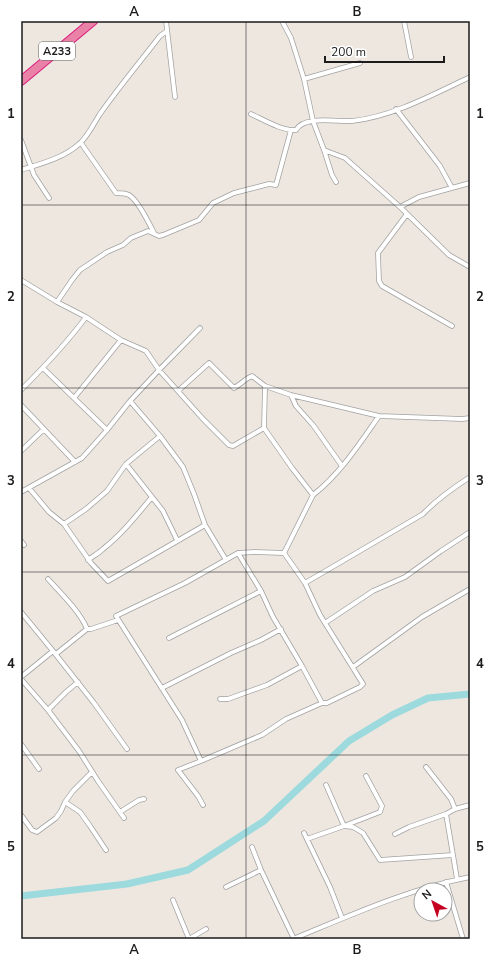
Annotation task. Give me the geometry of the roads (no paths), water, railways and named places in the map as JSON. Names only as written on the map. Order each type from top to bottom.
[{"type":"highway","name":"A233","points":[[21,76],[85,21]]},
{"type":"highway","name":"A233","points":[[21,81],[93,21]]},
{"type":"street","points":[[166,21],[175,97]]},
{"type":"street","points":[[282,21],[291,38],[304,79],[313,121],[332,175],[336,182]]},
{"type":"street","points":[[404,21],[411,57]]},
{"type":"street","points":[[21,170],[56,158],[75,148],[81,143],[100,114],[123,84],[160,36],[167,31]]},
{"type":"street","points":[[304,79],[360,63]]},
{"type":"street","points":[[251,114],[282,128],[291,130],[296,130],[298,126],[306,122],[351,121],[378,116],[417,102],[470,77]]},
{"type":"street","points":[[396,109],[440,166],[452,188]]},
{"type":"street","points":[[57,302],[80,270],[107,252],[123,245],[131,238],[148,231],[159,236],[163,235],[199,220],[213,203],[234,192],[269,184],[276,185],[291,130]]},
{"type":"street","points":[[21,140],[30,167],[49,198]]},
{"type":"street","points":[[81,143],[116,193],[130,195],[154,233]]},
{"type":"street","points":[[324,150],[345,158],[450,254],[468,266],[470,261]]},
{"type":"street","points":[[400,207],[419,197],[470,183]]},
{"type":"street","points":[[407,214],[378,253],[380,284],[452,326]]},
{"type":"street","points":[[21,280],[57,302],[86,317],[121,340],[146,352],[159,370],[203,419],[229,445],[233,446],[264,428]]},
{"type":"street","points":[[21,390],[43,368],[86,317]]},
{"type":"street","points":[[21,492],[82,458],[130,401],[200,328]]},
{"type":"street","points":[[74,398],[121,340]]},
{"type":"street","points":[[178,391],[209,363],[234,388],[252,376],[265,386],[291,395],[379,416],[470,418]]},
{"type":"street","points":[[43,368],[107,430]]},
{"type":"street","points":[[265,386],[264,428],[313,495]]},
{"type":"street","points":[[291,395],[296,406],[313,425],[342,466]]},
{"type":"street","points":[[130,401],[160,436],[183,467],[205,524],[226,560]]},
{"type":"street","points":[[21,405],[75,462]]},
{"type":"street","points":[[284,553],[313,495],[322,488],[342,466],[379,416]]},
{"type":"street","points":[[21,451],[44,429]]},
{"type":"street","points":[[64,524],[86,509],[107,491],[126,464],[160,436]]},
{"type":"street","points":[[126,464],[163,511],[177,540]]},
{"type":"street","points":[[304,583],[423,514],[430,506],[449,491],[470,477]]},
{"type":"street","points":[[29,488],[49,512],[64,524],[88,560],[108,581],[205,524]]},
{"type":"street","points":[[88,560],[103,550],[118,536],[132,522],[152,497]]},
{"type":"street","points":[[325,623],[372,591],[405,577],[441,550],[470,532]]},
{"type":"street","points":[[21,541],[24,545]]},
{"type":"street","points":[[201,761],[182,720],[116,616],[185,583],[238,553],[284,553]]},
{"type":"street","points":[[238,553],[261,591],[273,617],[281,628],[322,703]]},
{"type":"street","points":[[203,805],[178,770],[262,735],[286,719],[322,703],[327,703],[360,687],[363,684],[320,615],[304,583],[284,553]]},
{"type":"street","points":[[48,578],[78,613],[87,629]]},
{"type":"street","points":[[353,667],[422,617],[470,589]]},
{"type":"street","points":[[170,638],[261,591]]},
{"type":"street","points":[[21,612],[78,682],[127,748]]},
{"type":"street","points":[[118,620],[87,629],[21,678],[48,710],[79,752],[124,818]]},
{"type":"street","points":[[162,688],[231,653],[261,640],[281,628]]},
{"type":"street","points":[[220,698],[228,699],[262,687],[282,678],[302,666]]},
{"type":"street","points":[[48,710],[78,682]]},
{"type":"street","points":[[21,744],[39,769]]},
{"type":"street","points":[[426,767],[443,788],[455,809]]},
{"type":"street","points":[[21,815],[32,830],[37,832],[56,818],[65,802],[92,772]]},
{"type":"street","points":[[307,839],[380,812],[382,806],[366,776]]},
{"type":"street","points":[[326,785],[344,826]]},
{"type":"street","points":[[120,812],[139,800],[144,799]]},
{"type":"street","points":[[65,802],[80,812],[106,850]]},
{"type":"street","points":[[395,834],[455,809],[470,805]]},
{"type":"street","points":[[446,814],[457,879]]},
{"type":"street","points":[[344,826],[354,827],[362,832],[380,860],[453,855]]},
{"type":"street","points":[[304,833],[330,887],[342,918]]},
{"type":"street","points":[[252,847],[293,939],[342,918],[413,892]]},
{"type":"street","points":[[226,887],[261,870]]},
{"type":"street","points":[[446,882],[470,877]]},
{"type":"street","points":[[173,900],[189,939],[206,929]]},
{"type":"street","points":[[453,905],[463,939]]},
{"type":"waterway","points":[[21,896],[127,884],[188,870],[264,821],[349,741],[392,715],[428,698],[470,694]]}]
